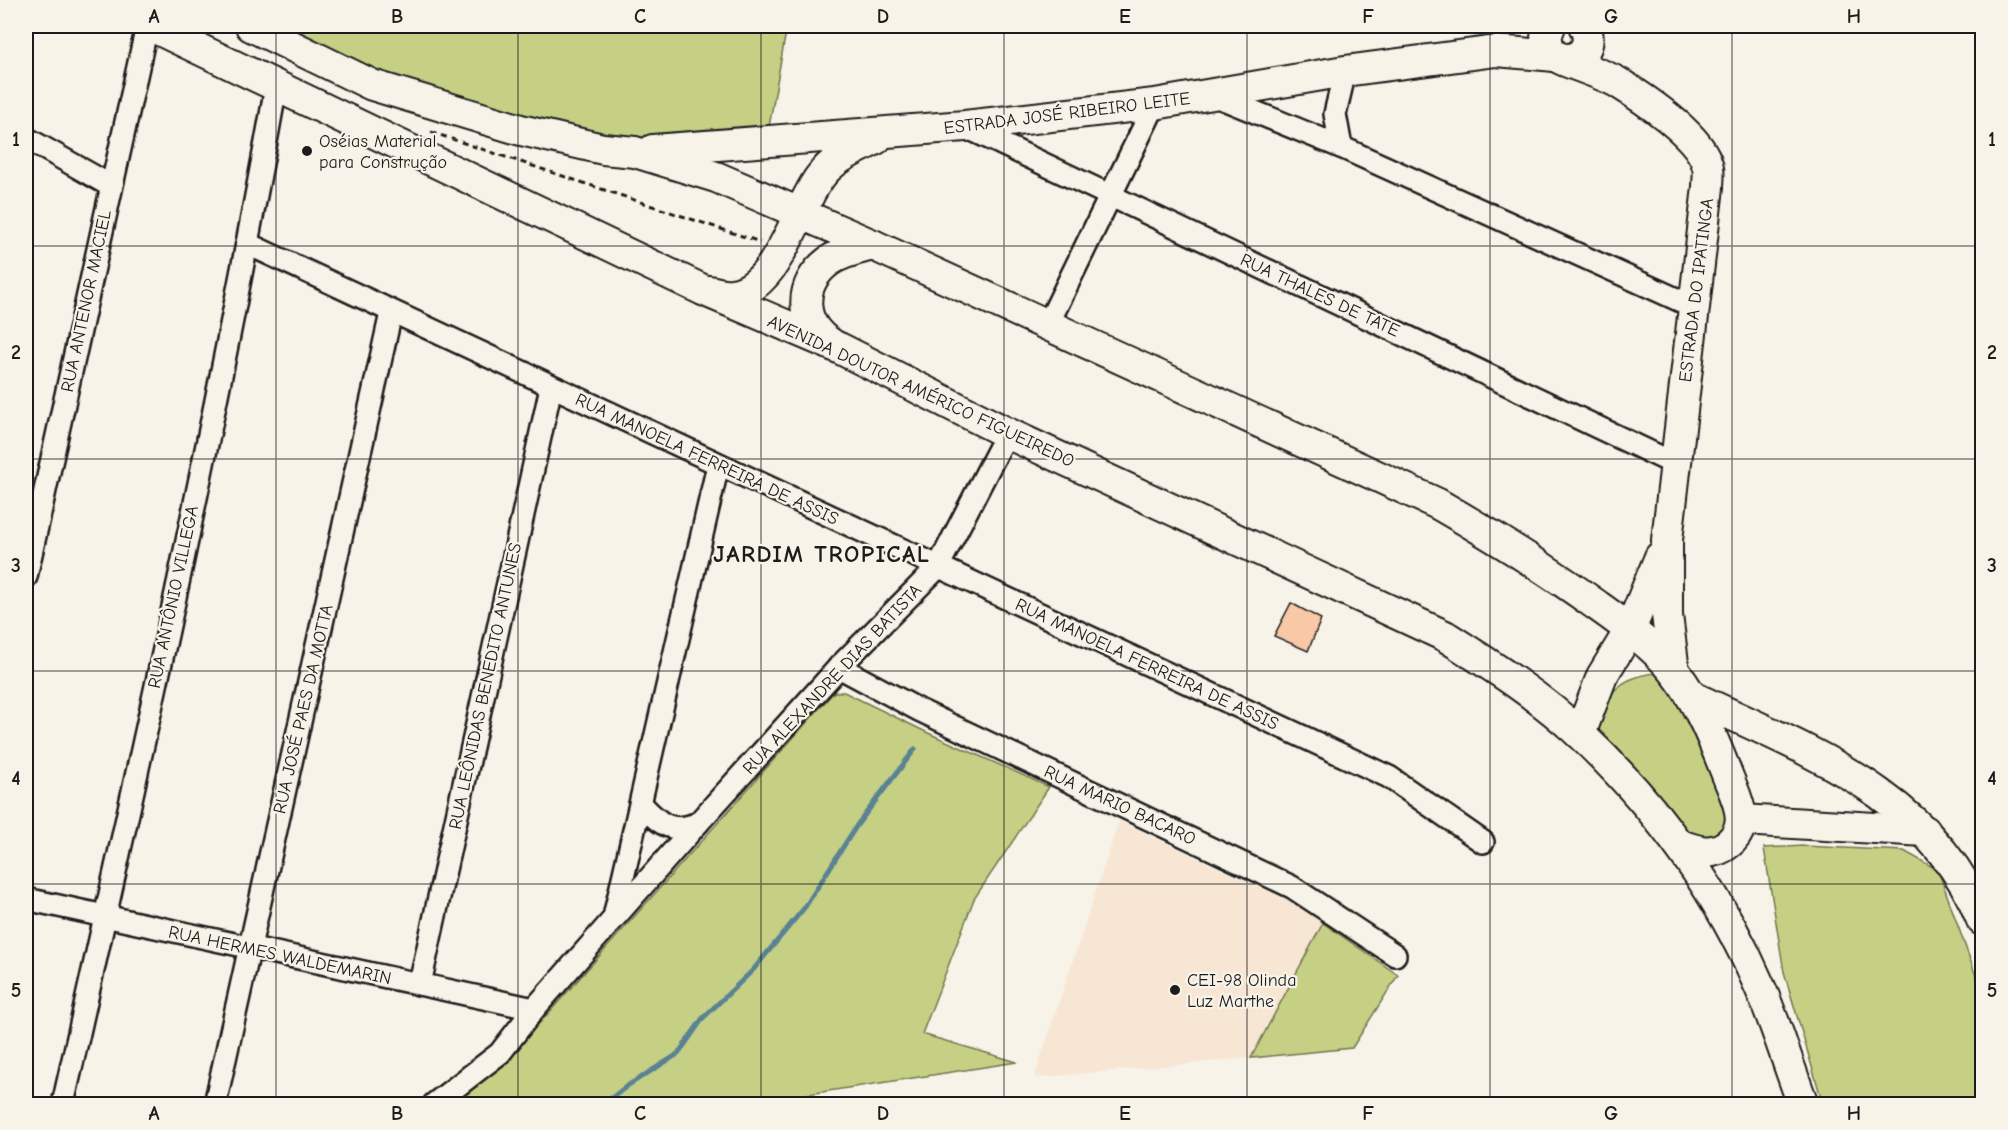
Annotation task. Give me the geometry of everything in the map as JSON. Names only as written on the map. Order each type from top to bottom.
[{"type":"main road","name":"AVENIDA DOUTOR AMÉRICO FIGUEIREDO","points":[[149,26],[404,145],[703,290],[839,348],[1007,433],[1445,636],[1499,670],[1580,734],[1638,793],[1678,844],[1727,918],[1760,986],[1803,1104]]},
{"type":"main road","points":[[251,26],[372,85],[521,130],[603,149],[635,152],[716,177],[1048,324],[1438,504],[1516,550],[1630,630],[1669,666],[1692,696],[1740,806],[1742,820],[1738,834],[1727,845],[1712,852],[1700,852],[1678,844]]},
{"type":"main road","name":"ESTRADA JOSÉ RIBEIRO LEITE","points":[[1496,51],[1546,26]]},
{"type":"main road","points":[[1550,26],[1547,31],[1546,45],[1558,58]]},
{"type":"main road","name":"ESTRADA DO IPATINGA","points":[[1558,58],[1568,60],[1581,54],[1586,31]]},
{"type":"main road","name":"ESTRADA DO IPATINGA","points":[[1586,31],[1592,51],[1616,82]]},
{"type":"main road","name":"ESTRADA JOSÉ RIBEIRO LEITE","points":[[635,152],[885,134],[1155,104],[1345,71],[1496,51],[1558,58]]},
{"type":"main road","name":"ESTRADA DO IPATINGA","points":[[1558,58],[1616,82],[1689,135],[1701,150],[1708,166],[1708,187],[1667,540],[1666,593],[1669,666]]},
{"type":"main road","points":[[703,290],[732,294],[752,286],[767,271],[783,248],[799,214],[826,168],[885,134]]},
{"type":"main road","points":[[754,194],[772,230],[773,250],[767,271]]},
{"type":"main road","points":[[839,348],[822,337],[812,323],[806,312],[805,294],[817,272],[830,261],[844,253],[873,245]]},
{"type":"main road","name":"ESTRADA DO IPATINGA","points":[[1630,630],[1667,540]]},
{"type":"main road","points":[[1580,734],[1602,676],[1630,630]]},
{"type":"main road","points":[[1602,676],[1622,664],[1636,660],[1669,666]]},
{"type":"main road","points":[[1692,696],[1836,764],[1875,790],[1925,831],[1967,883],[1983,920]]},
{"type":"main road","points":[[1742,820],[1925,831]]},
{"type":"street","name":"RUA ANTENOR MACIEL","points":[[26,577],[111,186],[149,26]]},
{"type":"street","points":[[1341,147],[1335,114],[1345,71]]},
{"type":"street","name":"RUA ANTÔNIO VILLEGA","points":[[63,1104],[248,244],[276,87]]},
{"type":"street","points":[[1210,94],[1341,147],[1694,307]]},
{"type":"street","points":[[1048,324],[1155,104]]},
{"type":"street","name":"RUA THALES DE TATE","points":[[965,126],[1675,464]]},
{"type":"street","points":[[26,138],[111,186]]},
{"type":"street","name":"RUA MANOELA FERREIRA DE ASSIS","points":[[248,244],[391,313],[1389,777],[1483,842]]},
{"type":"street","name":"RUA JOSÉ PAES DA MOTTA","points":[[215,1104],[391,313]]},
{"type":"street","name":"RUA LEÔNIDAS BENEDITO ANTUNES","points":[[420,984],[551,387]]},
{"type":"street","name":"RUA ALEXANDRE DIAS BATISTA","points":[[434,1104],[500,1053],[534,1009],[698,823],[839,667],[938,567],[1007,433]]},
{"type":"street","points":[[614,920],[718,465]]},
{"type":"street","name":"RUA MARIO BACARO","points":[[839,667],[919,710],[1293,887],[1395,955]]},
{"type":"street","points":[[641,804],[657,821],[670,827],[684,829],[698,823]]},
{"type":"street","name":"RUA HERMES WALDEMARIN","points":[[26,899],[534,1009]]},
{"type":"shaded area","name":"CEI-98 Olinda Luz Marthe","points":[[1119,821],[1294,903],[1323,923],[1251,1058],[1034,1078]]},
{"type":"green space","points":[[284,26],[787,26],[769,127],[657,140],[537,123],[368,67]]},
{"type":"green space","points":[[1654,673],[1683,707],[1695,726],[1706,747],[1721,790],[1728,834],[1700,847],[1594,729],[1614,691],[1630,680]]},
{"type":"green space","points":[[834,692],[844,692],[926,732],[1049,787],[974,899],[922,1034],[1017,1062],[744,1104],[451,1104],[505,1062]]},
{"type":"green space","points":[[1804,846],[1904,851],[1938,870],[1982,993],[1982,1104],[1823,1104],[1784,972],[1764,848]]},
{"type":"green space","points":[[1323,923],[1398,975],[1352,1048],[1251,1058]]},
{"type":"building","points":[[1291,603],[1321,619],[1308,651],[1274,636]]},
{"type":"waterway","points":[[604,1104],[627,1086],[678,1054],[703,1018],[753,970],[805,907],[857,825],[915,749]]},
{"type":"place","name":"Oséias Material para Construção","points":[[307,151]]},
{"type":"place","name":"CEI-98 Olinda Luz Marthe","points":[[1175,990]]},
{"type":"district","name":"JARDIM TROPICAL","points":[[822,554]]}]
